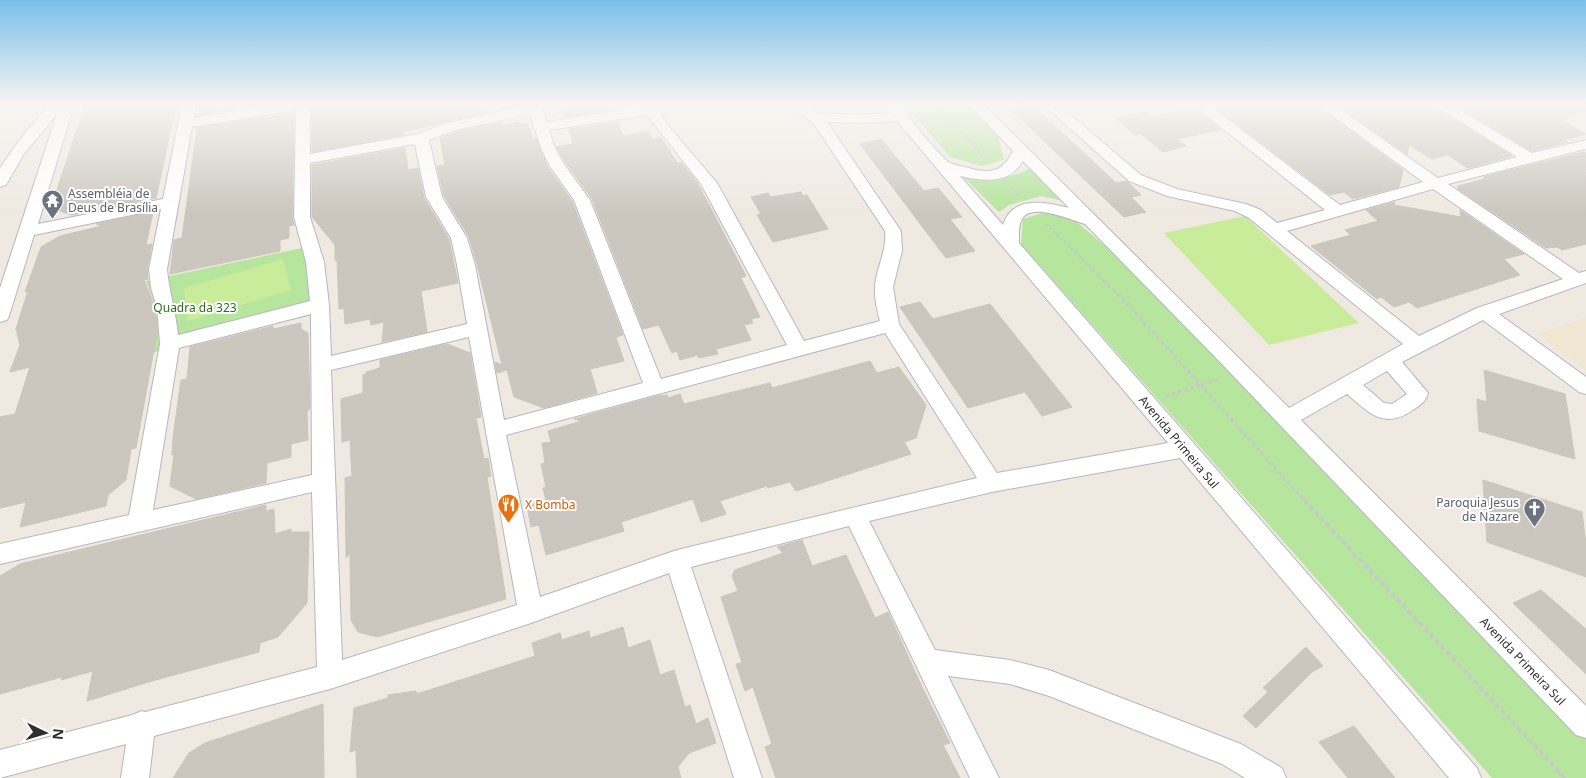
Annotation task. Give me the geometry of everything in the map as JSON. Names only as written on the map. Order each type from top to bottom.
[{"type":"street","points":[[0,182],[4,168],[25,141]]},
{"type":"street","points":[[0,316],[56,141]]},
{"type":"street","points":[[139,524],[170,344],[166,307],[160,288],[158,269],[183,141]]},
{"type":"street","points":[[302,141],[302,217],[315,262],[320,305],[323,365],[323,481],[330,676]]},
{"type":"street","points":[[302,160],[403,141]]},
{"type":"street","points":[[422,141],[434,197],[459,238],[478,328],[495,430],[531,612]]},
{"type":"street","points":[[546,141],[557,165],[570,180],[582,200],[654,387]]},
{"type":"street","points":[[673,141],[699,169],[709,183],[798,348]]},
{"type":"street","points":[[833,141],[893,231],[896,245],[884,282],[884,300],[890,325],[992,483]]},
{"type":"street","name":"Avenida Primeira Sul","points":[[922,141],[1467,778]]},
{"type":"street","name":"Avenida Primeira Sul","points":[[1012,141],[1241,372],[1586,725]]},
{"type":"street","points":[[1093,141],[1135,178],[1173,193],[1240,207],[1255,214],[1276,229],[1417,345]]},
{"type":"street","points":[[1247,141],[1337,210]]},
{"type":"street","points":[[1376,141],[1434,182],[1582,278]]},
{"type":"street","points":[[1501,141],[1530,159]]},
{"type":"street","points":[[1276,229],[1434,182],[1586,144]]},
{"type":"street","points":[[942,165],[969,173],[1000,175],[1011,170],[1021,151]]},
{"type":"street","points":[[28,231],[171,202]]},
{"type":"street","points":[[1010,243],[1013,220],[1019,212],[1030,208],[1048,208],[1063,211],[1090,220]]},
{"type":"street","points":[[1286,419],[1417,345],[1484,312],[1582,278]]},
{"type":"street","points":[[170,344],[320,305]]},
{"type":"street","points":[[1484,312],[1586,387]]},
{"type":"street","points":[[495,430],[890,325]]},
{"type":"street","points":[[323,365],[478,328]]},
{"type":"street","points":[[1349,384],[1379,410],[1395,412],[1417,397],[1418,393],[1389,362]]},
{"type":"street","points":[[0,764],[142,724],[330,676],[531,612],[677,560],[992,483],[1184,449]]},
{"type":"street","points":[[0,554],[323,481]]},
{"type":"street","points":[[855,515],[985,778]]},
{"type":"street","points":[[677,560],[748,778]]},
{"type":"street","points":[[926,661],[1010,672],[1050,683],[1231,754],[1272,778]]},
{"type":"street","points":[[135,778],[142,724]]},
{"type":"path","points":[[970,141],[1030,208],[1123,299],[1284,479],[1565,778]]},
{"type":"path","points":[[1146,402],[1241,372]]},
{"type":"shaded area","points":[[1586,318],[1586,370],[1538,334]]},
{"type":"green space","points":[[936,141],[999,141],[1004,160],[982,166],[950,157]]},
{"type":"green space","points":[[1032,167],[1063,201],[1041,196],[1009,205],[999,212],[962,176],[988,181],[1021,173]]},
{"type":"green space","points":[[1046,212],[1072,218],[1112,252],[1586,738],[1586,778],[1492,778],[1021,244],[1023,219]]},
{"type":"green space","points":[[1245,216],[1359,323],[1269,345],[1164,233]]},
{"type":"green space","name":"Quadra da 323","points":[[316,245],[326,281],[325,312],[152,353],[157,311],[146,281]]},
{"type":"green space","points":[[283,259],[291,290],[188,321],[184,288]]},
{"type":"building","points":[[73,141],[168,141],[156,198],[72,215],[51,208]]},
{"type":"building","points":[[195,141],[293,141],[292,217],[294,225],[289,226],[289,238],[280,240],[280,251],[170,274],[174,240],[182,238]]},
{"type":"building","points":[[312,141],[370,141],[312,152]]},
{"type":"building","points":[[441,141],[537,141],[547,166],[572,201],[623,335],[616,337],[624,361],[590,369],[597,393],[544,408],[514,397],[507,370],[497,373],[495,362],[502,365],[469,237],[444,196],[437,166],[445,165]]},
{"type":"building","points":[[572,141],[664,141],[677,163],[681,162],[697,182],[746,276],[741,278],[760,317],[751,319],[753,323],[744,325],[751,340],[716,349],[718,354],[699,358],[698,355],[680,360],[677,351],[672,353],[659,325],[643,329],[592,199],[556,147],[573,144]]},
{"type":"building","points":[[883,141],[924,191],[938,188],[962,217],[950,219],[975,251],[946,258],[860,144]]},
{"type":"building","points":[[1044,141],[1072,141],[1116,183],[1126,181],[1129,183],[1141,195],[1131,197],[1146,212],[1124,217]]},
{"type":"building","points":[[1150,141],[1180,141],[1186,146],[1163,152]]},
{"type":"building","points":[[1260,141],[1365,141],[1403,170],[1399,187],[1353,199],[1344,192],[1330,195]]},
{"type":"building","points":[[1389,141],[1489,141],[1512,156],[1468,168],[1448,155],[1432,159],[1409,145],[1407,154]]},
{"type":"building","points":[[1516,141],[1568,142],[1532,151]]},
{"type":"building","points":[[405,148],[408,170],[418,168],[424,198],[449,239],[458,283],[421,291],[427,332],[382,342],[384,322],[371,325],[370,319],[345,324],[344,308],[339,309],[335,245],[312,217],[312,165]]},
{"type":"building","points":[[1586,153],[1586,244],[1562,250],[1557,247],[1546,248],[1458,189],[1458,186],[1485,179],[1483,177]]},
{"type":"building","points":[[801,192],[803,196],[807,195],[828,229],[773,242],[757,215],[761,214],[751,197],[768,193],[771,197]]},
{"type":"building","points":[[1395,202],[1394,205],[1461,217],[1460,210],[1524,254],[1504,259],[1520,275],[1417,308],[1409,302],[1394,307],[1381,297],[1377,299],[1311,246],[1351,235],[1345,230],[1378,221],[1366,210]]},
{"type":"building","points":[[153,212],[146,245],[152,244],[147,269],[148,279],[144,280],[155,307],[157,333],[136,448],[131,449],[126,480],[108,495],[106,506],[20,527],[26,502],[0,508],[0,417],[15,414],[30,367],[10,372],[20,345],[16,329],[28,291],[25,292],[41,247],[60,236],[102,226],[96,224]]},
{"type":"building","points":[[920,302],[933,319],[990,304],[1072,407],[1042,416],[1025,392],[968,408],[900,307]]},
{"type":"building","points":[[301,323],[301,329],[308,333],[310,408],[307,412],[308,440],[291,444],[291,457],[267,463],[266,483],[196,499],[170,486],[174,454],[172,455],[173,437],[181,380],[187,379],[190,347],[273,326],[273,329]]},
{"type":"building","points":[[447,344],[470,353],[481,417],[476,418],[484,459],[488,458],[491,476],[487,477],[506,599],[377,637],[358,632],[351,620],[350,554],[346,558],[345,478],[352,476],[350,440],[342,442],[341,399],[363,393],[363,375],[366,372],[380,368],[380,360]]},
{"type":"building","points":[[870,361],[877,373],[899,367],[926,405],[916,438],[904,442],[911,454],[796,491],[790,482],[768,488],[767,486],[720,501],[726,514],[701,522],[693,499],[621,522],[624,531],[546,555],[539,525],[531,527],[527,506],[546,500],[543,488],[546,487],[541,464],[545,463],[542,443],[551,442],[548,431],[582,421],[574,419],[657,396],[667,395],[668,398],[680,394],[684,404],[770,383],[772,388]]},
{"type":"building","points":[[1484,370],[1565,394],[1575,459],[1479,431],[1477,399],[1487,402]]},
{"type":"building","name":"Paroquia Jesus de Nazare","points":[[1483,480],[1582,512],[1586,544],[1586,577],[1487,542]]},
{"type":"building","points":[[266,505],[266,511],[274,509],[275,534],[291,529],[291,532],[309,532],[307,603],[278,637],[260,643],[259,652],[87,701],[93,671],[61,680],[62,677],[0,694],[0,576],[20,564]]},
{"type":"building","points":[[802,540],[812,566],[846,555],[875,618],[888,612],[950,743],[943,745],[960,778],[776,778],[765,747],[772,744],[753,687],[745,691],[736,664],[742,663],[721,597],[738,591],[732,576],[735,570],[783,553],[777,547]]},
{"type":"building","points":[[1541,590],[1586,629],[1586,674],[1513,603]]},
{"type":"building","points":[[623,627],[628,648],[650,640],[660,675],[674,670],[685,707],[690,705],[696,724],[708,718],[716,743],[689,753],[678,767],[681,778],[357,778],[356,750],[350,752],[354,708],[388,698],[388,695],[416,691],[417,694],[535,656],[532,643],[560,633],[562,640],[589,631],[590,638]]},
{"type":"building","points":[[1306,647],[1323,666],[1312,672],[1256,728],[1243,716],[1268,692],[1263,688]]},
{"type":"building","points":[[323,704],[324,778],[173,778],[189,753],[205,743]]},
{"type":"building","points":[[1354,726],[1395,778],[1348,778],[1319,742]]},
{"type":"place","name":"Assembléia de Deus de Brasília","points":[[52,219]]},
{"type":"place","name":"X Bomba","points":[[509,523]]},
{"type":"place","name":"Paroquia Jesus de Nazare","points":[[1535,528]]}]
